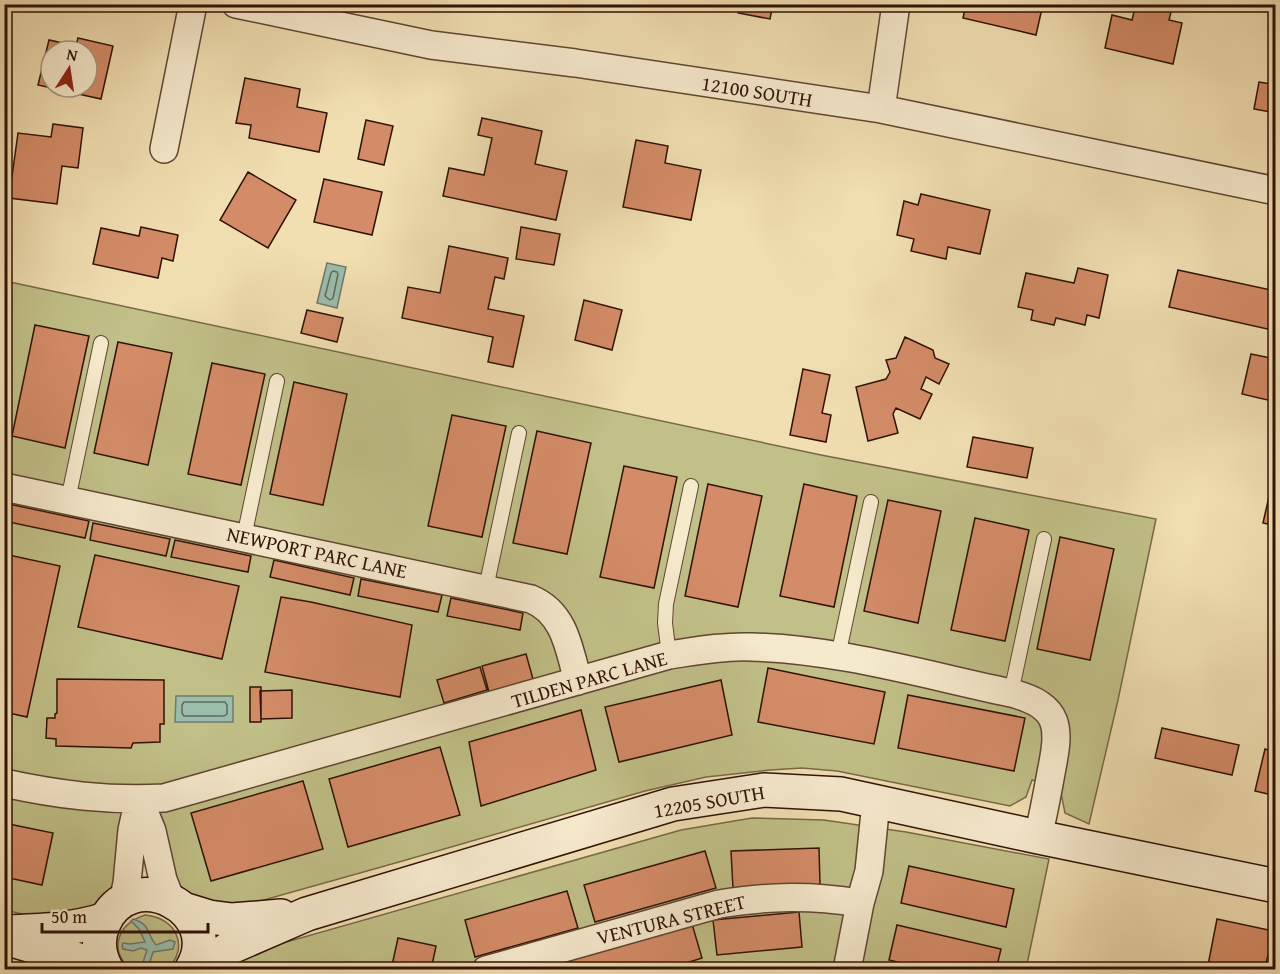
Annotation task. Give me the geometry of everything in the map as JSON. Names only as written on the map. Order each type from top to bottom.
[{"type":"street","points":[[164,149],[193,4]]},
{"type":"street","name":"12100 SOUTH","points":[[236,4],[430,45],[587,65],[881,109],[1275,191]]},
{"type":"street","points":[[881,109],[896,4]]},
{"type":"street","name":"NEWPORT PARC LANE","points":[[4,487],[531,599],[550,610],[562,627],[578,681]]},
{"type":"street","name":"TILDEN PARC LANE","points":[[4,783],[71,796],[164,798],[669,655],[707,649],[748,647],[790,649],[838,656],[1011,693],[1035,701],[1045,708],[1053,718],[1057,730],[1057,743],[1038,837]]},
{"type":"street","name":"12205 SOUTH","points":[[198,969],[231,947],[306,914],[673,804],[764,790],[841,794],[1275,886]]},
{"type":"street","points":[[139,799],[152,831],[163,880],[177,905],[189,914],[197,930],[199,946],[195,963],[191,969]]},
{"type":"street","points":[[107,969],[99,948],[100,933],[127,883],[132,830],[139,799]]},
{"type":"street","points":[[847,969],[869,871],[876,801]]},
{"type":"street","name":"12205 SOUTH","points":[[114,910],[144,894],[161,896],[177,905],[209,917],[232,920],[306,914]]},
{"type":"street","name":"VENTURA STREET","points":[[486,969],[719,904],[754,898],[789,896],[860,903]]},
{"type":"street","points":[[4,932],[50,930],[88,925],[114,910]]},
{"type":"street","points":[[4,938],[79,960],[101,969]]},
{"type":"lane","points":[[68,500],[101,343]]},
{"type":"lane","points":[[244,537],[277,381]]},
{"type":"lane","points":[[486,588],[519,433]]},
{"type":"lane","points":[[669,655],[665,622],[666,604],[691,486]]},
{"type":"lane","points":[[838,656],[872,502]]},
{"type":"lane","points":[[1011,693],[1044,539]]},
{"type":"shaded area","points":[[5,281],[821,455],[1156,519],[1089,824],[1065,813],[1060,788],[1032,780],[1026,797],[1010,806],[837,771],[802,768],[770,770],[706,777],[645,791],[239,907],[183,909],[152,831],[123,902],[39,918],[5,910]]},
{"type":"shaded area","points":[[752,818],[824,820],[906,832],[1049,859],[1026,969],[211,970],[241,955],[681,830]]},
{"type":"shaded area","points":[[145,915],[164,921],[176,934],[178,952],[167,969],[130,969],[119,953],[119,938],[123,931],[128,924]]},
{"type":"water","points":[[327,263],[346,267],[337,308],[317,303]]},
{"type":"water","points":[[176,696],[233,696],[233,722],[175,722]]},
{"type":"water","points":[[133,919],[146,927],[156,945],[170,940],[175,942],[173,949],[153,952],[150,962],[151,969],[144,969],[143,962],[147,950],[123,949],[123,943],[145,942],[139,929],[131,921]]},
{"type":"building","points":[[739,4],[773,4],[770,19],[738,13]]},
{"type":"building","points":[[966,4],[1043,4],[1036,35],[963,18]]},
{"type":"building","points":[[1136,4],[1173,4],[1169,20],[1182,23],[1173,64],[1105,48],[1112,15],[1132,20]]},
{"type":"building","points":[[99,43],[113,46],[101,99],[99,99]]},
{"type":"building","points":[[245,78],[300,89],[297,107],[327,113],[319,152],[249,138],[251,125],[236,123]]},
{"type":"building","points":[[1259,82],[1276,85],[1276,113],[1254,109]]},
{"type":"building","points":[[482,118],[542,131],[535,164],[567,171],[556,220],[443,196],[449,168],[484,175],[492,138],[478,135]]},
{"type":"building","points":[[366,120],[393,126],[384,165],[358,159]]},
{"type":"building","points":[[53,124],[83,128],[78,168],[62,166],[57,204],[9,198],[18,133],[51,137]]},
{"type":"building","points":[[636,140],[668,146],[665,163],[701,170],[691,220],[623,207]]},
{"type":"building","points":[[248,172],[296,200],[268,248],[220,220]]},
{"type":"building","points":[[324,179],[382,192],[372,235],[314,222]]},
{"type":"building","points":[[921,194],[990,210],[980,254],[948,247],[946,259],[911,251],[914,239],[897,235],[904,201],[918,205]]},
{"type":"building","points":[[141,227],[178,235],[173,261],[162,258],[158,278],[93,264],[101,228],[139,236]]},
{"type":"building","points":[[521,227],[560,234],[554,265],[516,259]]},
{"type":"building","points":[[449,246],[508,258],[504,279],[495,277],[488,309],[524,316],[513,367],[488,362],[493,337],[402,318],[408,287],[440,293]]},
{"type":"building","points":[[1078,268],[1108,275],[1099,318],[1087,315],[1085,325],[1056,318],[1054,325],[1031,320],[1033,310],[1018,307],[1026,273],[1074,283]]},
{"type":"building","points":[[1178,270],[1276,291],[1276,331],[1169,307]]},
{"type":"building","points":[[584,300],[622,310],[612,350],[575,340]]},
{"type":"building","points":[[307,310],[343,318],[337,342],[301,333]]},
{"type":"building","points":[[35,325],[89,336],[65,448],[12,436]]},
{"type":"building","points":[[905,337],[933,350],[935,358],[949,364],[939,384],[926,377],[921,389],[932,394],[920,419],[896,408],[893,414],[898,433],[868,441],[856,387],[886,379],[890,372],[886,360],[896,358]]},
{"type":"building","points":[[118,342],[172,353],[148,465],[94,453]]},
{"type":"building","points":[[1251,354],[1276,359],[1276,402],[1242,394]]},
{"type":"building","points":[[212,363],[265,374],[241,485],[188,474]]},
{"type":"building","points":[[803,369],[830,375],[822,413],[831,415],[826,442],[790,435]]},
{"type":"building","points":[[294,382],[347,394],[323,505],[270,494]]},
{"type":"building","points":[[452,415],[506,426],[482,537],[428,526]]},
{"type":"building","points":[[537,431],[591,443],[567,554],[513,543]]},
{"type":"building","points":[[973,437],[1033,448],[1027,478],[967,467]]},
{"type":"building","points":[[624,466],[677,477],[654,588],[600,577]]},
{"type":"building","points":[[708,484],[762,496],[738,607],[685,596]]},
{"type":"building","points":[[804,484],[857,496],[834,607],[780,596]]},
{"type":"building","points":[[1270,492],[1276,493],[1276,526],[1263,523]]},
{"type":"building","points":[[888,500],[941,511],[918,623],[864,611]]},
{"type":"building","points":[[4,503],[89,521],[85,538],[4,521]]},
{"type":"building","points":[[975,518],[1029,530],[1005,641],[951,630]]},
{"type":"building","points":[[93,523],[170,539],[166,556],[90,540]]},
{"type":"building","points":[[1060,537],[1114,549],[1090,660],[1037,649]]},
{"type":"building","points":[[175,540],[251,556],[248,572],[171,557]]},
{"type":"building","points":[[4,554],[60,566],[27,717],[4,712]]},
{"type":"building","points":[[95,555],[239,586],[222,659],[78,627]]},
{"type":"building","points":[[274,560],[354,578],[350,595],[270,577]]},
{"type":"building","points":[[361,579],[442,595],[438,612],[358,596]]},
{"type":"building","points":[[281,597],[412,625],[400,697],[265,672]]},
{"type":"building","points":[[451,598],[523,613],[520,630],[447,616]]},
{"type":"building","points":[[526,654],[533,679],[489,692],[482,666]]},
{"type":"building","points":[[480,667],[487,690],[444,703],[437,680]]},
{"type":"building","points":[[768,668],[885,692],[874,744],[758,722]]},
{"type":"building","points":[[57,679],[164,680],[164,724],[160,724],[160,742],[133,743],[131,748],[56,746],[56,739],[46,738],[47,718],[55,718],[57,713]]},
{"type":"building","points":[[721,680],[732,735],[619,762],[605,707]]},
{"type":"building","points":[[250,687],[261,687],[261,722],[250,722]]},
{"type":"building","points":[[292,690],[292,718],[261,719],[260,691]]},
{"type":"building","points":[[908,695],[1025,718],[1014,771],[898,748]]},
{"type":"building","points":[[581,710],[596,770],[481,806],[469,742]]},
{"type":"building","points":[[1162,728],[1239,745],[1232,775],[1155,758]]},
{"type":"building","points":[[440,747],[460,815],[348,847],[329,779]]},
{"type":"building","points":[[1265,749],[1276,752],[1276,796],[1255,791]]},
{"type":"building","points":[[303,781],[323,849],[211,881],[191,813]]},
{"type":"building","points":[[4,823],[53,833],[42,885],[4,877]]},
{"type":"building","points":[[819,848],[820,885],[733,889],[731,851]]},
{"type":"building","points":[[705,851],[716,888],[595,922],[584,885]]},
{"type":"building","points":[[909,866],[1014,889],[1006,927],[901,903]]},
{"type":"building","points":[[567,891],[578,928],[475,957],[465,920]]},
{"type":"building","points":[[799,912],[802,947],[717,955],[713,920]]},
{"type":"building","points":[[1217,919],[1273,931],[1266,964],[1263,964],[1262,970],[1207,970]]},
{"type":"building","points":[[692,924],[702,958],[664,970],[573,970],[570,959]]},
{"type":"building","points":[[897,925],[1001,949],[996,970],[930,970],[889,960]]},
{"type":"building","points":[[398,938],[436,946],[431,970],[391,970]]}]
